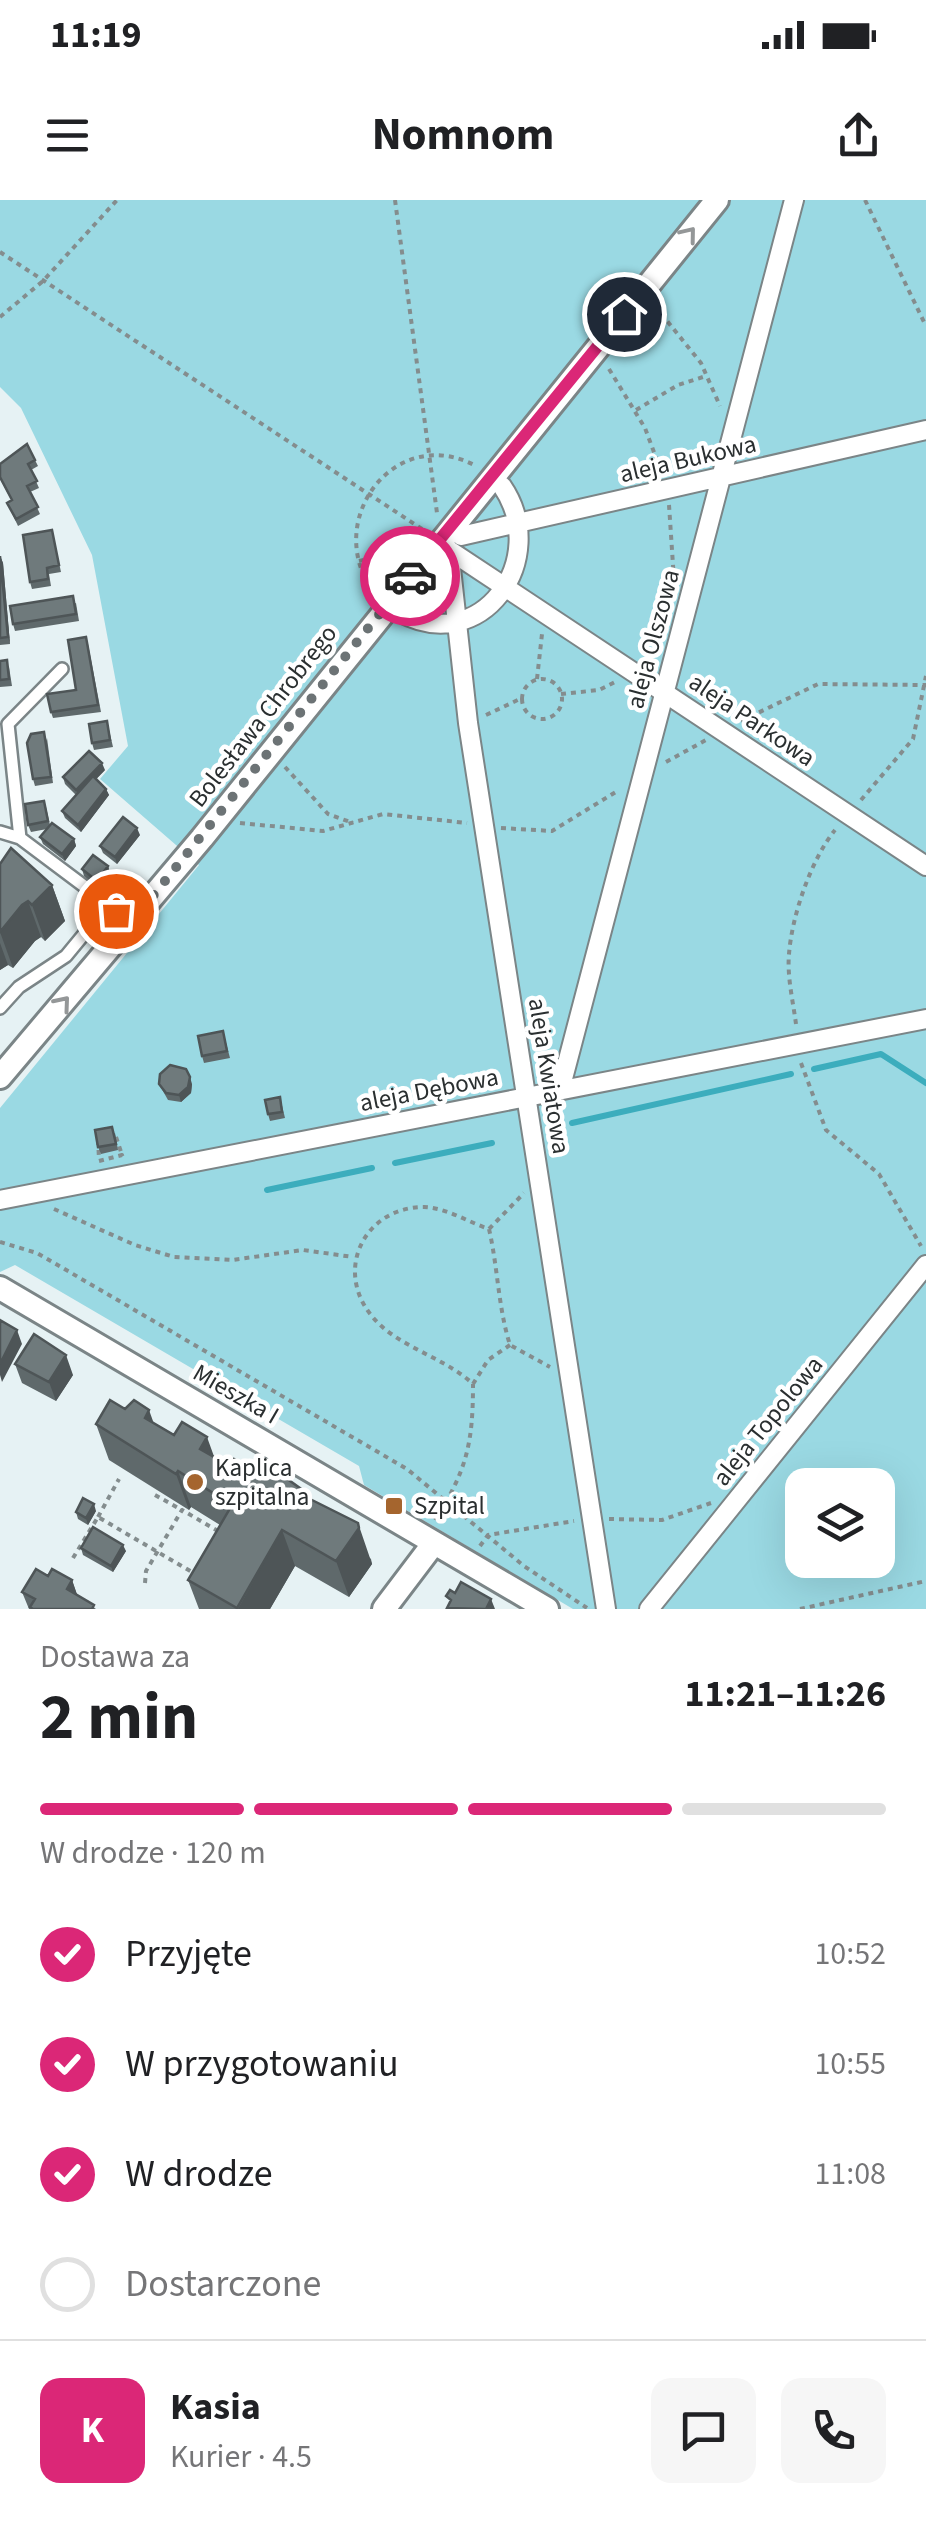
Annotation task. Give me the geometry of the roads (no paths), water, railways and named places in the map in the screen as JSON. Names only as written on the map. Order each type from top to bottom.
[{"type":"street","name":"Bolesława Chrobrego","points":[[0,1078],[132,922],[717,200]]},
{"type":"street","name":"aleja Olszowa","points":[[560,1090],[794,200]]},
{"type":"street","name":"aleja Bukowa","points":[[455,543],[519,523],[926,430]]},
{"type":"street","points":[[399,612],[425,622],[454,621],[485,608],[505,587],[520,557],[519,523],[502,486]]},
{"type":"street","name":"aleja Parkowa","points":[[455,543],[505,587],[926,866]]},
{"type":"street","name":"aleja Kwiatowa","points":[[455,543],[454,621],[468,723],[606,1609]]},
{"type":"street","name":"aleja Dębowa","points":[[0,1200],[926,1019]]},
{"type":"street","name":"aleja Topolowa","points":[[649,1609],[926,1265]]},
{"type":"street","name":"Mieszka I","points":[[0,1288],[546,1609]]},
{"type":"street","points":[[384,1609],[430,1540]]},
{"type":"lane","points":[[20,838],[8,724],[62,669]]},
{"type":"lane","points":[[0,832],[20,838],[132,922]]},
{"type":"lane","points":[[0,1008],[19,987],[66,956],[108,905]]},
{"type":"waterway","points":[[814,1069],[881,1054],[926,1083]]},
{"type":"waterway","points":[[572,1123],[791,1074]]},
{"type":"waterway","points":[[395,1163],[492,1143]]},
{"type":"waterway","points":[[267,1190],[372,1168]]},
{"type":"place","name":"Kaplica szpitalna","points":[[195,1482]]},
{"type":"place","name":"Szpital","points":[[394,1506]]}]
